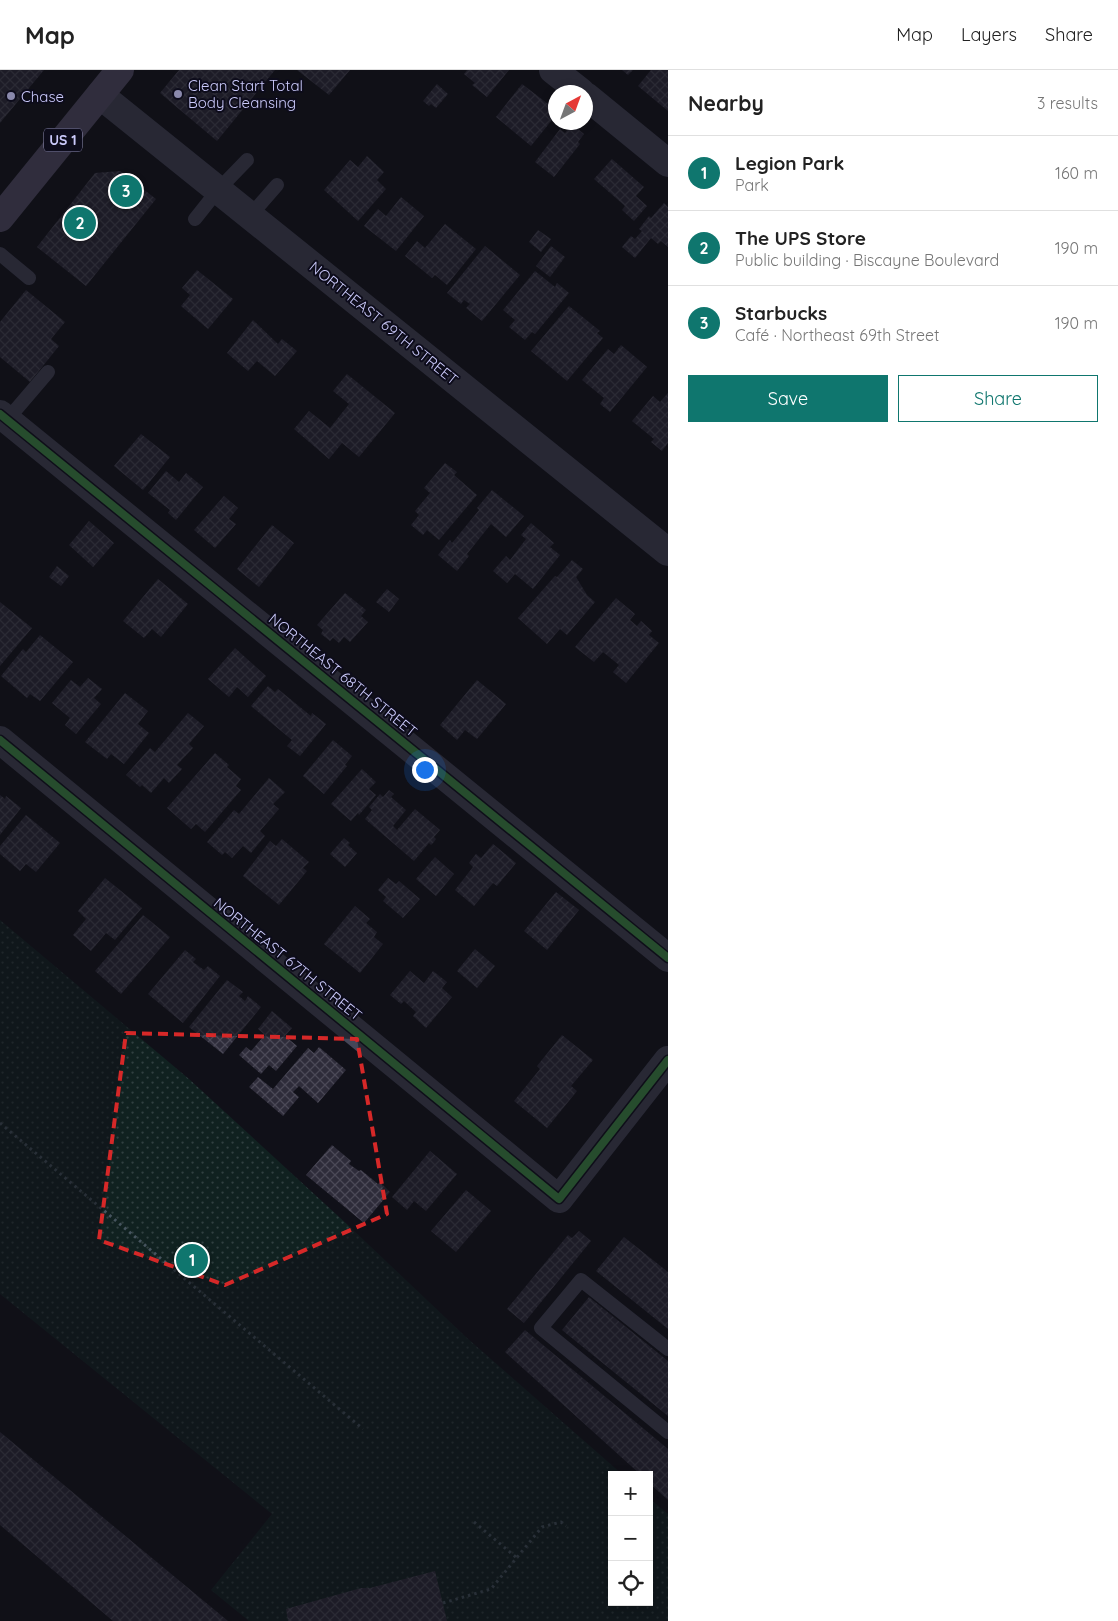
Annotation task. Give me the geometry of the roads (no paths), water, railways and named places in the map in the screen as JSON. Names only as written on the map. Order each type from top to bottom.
[{"type":"main road","name":"US 1","points":[[0,218],[120,70]]},
{"type":"street","points":[[553,70],[572,85]]},
{"type":"street","name":"NORTHEAST 69TH STREET","points":[[100,95],[668,552]]},
{"type":"street","points":[[593,102],[668,163]]},
{"type":"street","name":"NORTHEAST 68TH STREET","points":[[4,417],[668,958]]},
{"type":"street","name":"NORTHEAST 67TH STREET","points":[[0,740],[560,1199],[668,1060]]},
{"type":"lane","points":[[195,219],[218,190],[247,160]]},
{"type":"lane","points":[[250,216],[277,185]]},
{"type":"lane","points":[[0,254],[29,278]]},
{"type":"lane","points":[[4,417],[48,372]]},
{"type":"lane","points":[[668,1349],[581,1280],[541,1328],[668,1432]]},
{"type":"place","name":"Clean Start Total Body Cleansing","points":[[178,94]]},
{"type":"place","name":"Chase","points":[[11,96]]},
{"type":"place","name":"Starbucks","points":[[126,191]]},
{"type":"place","name":"The UPS Store","points":[[80,223]]},
{"type":"place","name":"Legion Park","points":[[192,1260]]}]
